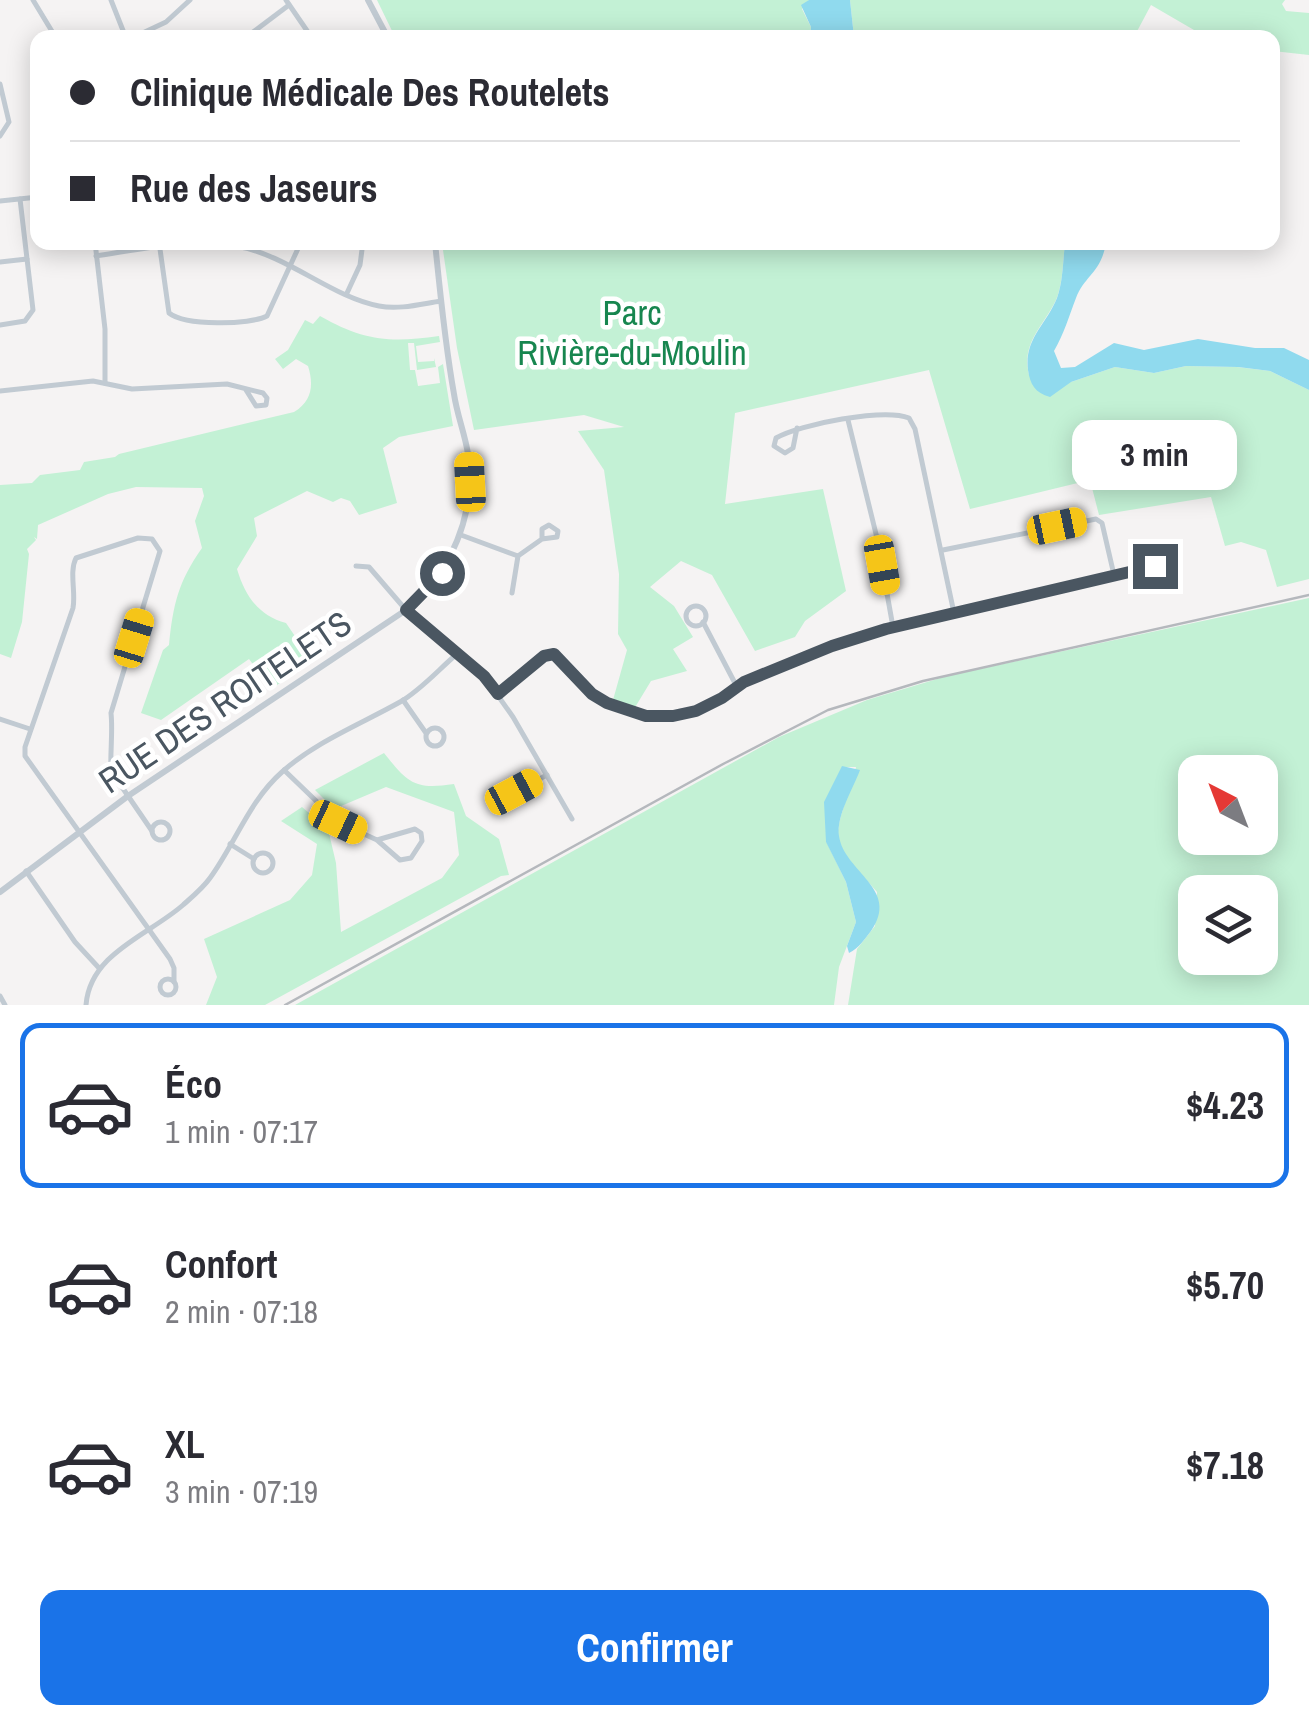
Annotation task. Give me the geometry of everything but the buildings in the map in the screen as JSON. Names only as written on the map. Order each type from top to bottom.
[{"type":"street","points":[[34,0],[51,30]]},
{"type":"street","points":[[110,0],[125,30]]},
{"type":"street","points":[[148,30],[166,22],[190,0]]},
{"type":"street","points":[[368,0],[384,30]]},
{"type":"street","points":[[255,30],[287,2],[306,30]]},
{"type":"street","points":[[0,84],[9,118],[2,135]]},
{"type":"street","points":[[0,201],[30,197]]},
{"type":"street","points":[[0,325],[18,323],[30,316],[33,306],[20,199]]},
{"type":"street","points":[[95,250],[106,339],[105,383]]},
{"type":"street","points":[[96,256],[130,250]]},
{"type":"street","points":[[160,250],[167,309],[183,321],[263,318],[271,312],[298,250]]},
{"type":"street","points":[[251,250],[382,306],[441,301]]},
{"type":"street","points":[[346,293],[360,265],[362,250]]},
{"type":"street","name":"RUE DES ROITELETS","points":[[0,892],[128,796],[406,610],[442,573],[460,535],[468,506],[469,459],[454,394],[436,250]]},
{"type":"street","points":[[0,262],[27,259]]},
{"type":"street","points":[[0,391],[87,381],[128,389],[227,384],[246,390]]},
{"type":"street","points":[[797,428],[793,448],[785,453],[778,451],[774,446],[776,438],[797,428],[904,415],[913,423],[954,613]]},
{"type":"street","points":[[848,420],[877,538],[892,627]]},
{"type":"street","points":[[943,550],[1096,519],[1102,523],[1114,576]]},
{"type":"street","points":[[460,535],[518,556]]},
{"type":"street","points":[[152,831],[111,771],[111,712],[160,551],[152,539],[138,538],[76,558],[72,565],[76,592],[73,608],[30,729],[25,756],[170,959],[174,982]]},
{"type":"street","points":[[512,593],[518,556],[542,539]]},
{"type":"street","points":[[356,566],[369,567],[406,610],[458,653],[498,694],[572,818]]},
{"type":"street","points":[[498,694],[544,656],[554,654],[592,694],[616,706],[646,716],[696,711],[737,686],[832,646],[892,627],[1155,566]]},
{"type":"street","points":[[703,622],[737,686]]},
{"type":"street","points":[[86,1005],[87,991],[100,968],[209,880],[264,790],[284,770],[404,700],[458,653]]},
{"type":"street","points":[[404,700],[426,733]]},
{"type":"street","points":[[0,719],[30,729]]},
{"type":"street","points":[[284,770],[338,822],[376,840],[400,860],[411,858],[422,841],[421,833],[415,829],[376,840]]},
{"type":"street","points":[[514,792],[547,774]]},
{"type":"street","points":[[500,786],[510,786],[514,792],[508,804],[495,798],[500,786]]},
{"type":"street","points":[[230,844],[254,859]]},
{"type":"street","points":[[26,871],[75,942],[100,968]]},
{"type":"street","points":[[0,996],[5,1005]]},
{"type":"green space","points":[[377,0],[809,0],[802,9],[811,27],[811,30],[392,30]]},
{"type":"green space","points":[[850,0],[1285,0],[1282,4],[1286,11],[1309,13],[1309,55],[1280,52],[1280,30],[1194,30],[1151,5],[1138,30],[853,30]]},
{"type":"green space","name":"Parc Rivière-du-Moulin","points":[[443,250],[1064,250],[1058,294],[1028,354],[1029,375],[1071,382],[1115,367],[1154,373],[1186,366],[1237,367],[1270,371],[1309,390],[1309,579],[1277,587],[1266,550],[1241,542],[1225,546],[1211,497],[1099,515],[1090,480],[970,509],[929,370],[735,413],[725,504],[823,489],[846,591],[805,621],[795,637],[755,651],[712,575],[681,561],[650,587],[674,606],[693,637],[673,649],[687,671],[651,681],[634,709],[613,700],[627,650],[618,634],[619,574],[604,470],[578,431],[624,427],[584,415],[474,430]]},
{"type":"green space","points":[[320,316],[350,331],[378,338],[439,336],[440,342],[416,346],[418,362],[434,358],[436,367],[417,370],[414,343],[408,343],[410,370],[415,370],[418,386],[440,383],[438,367],[443,364],[453,426],[399,437],[383,448],[397,503],[359,515],[350,501],[341,498],[333,502],[307,491],[254,518],[257,536],[237,569],[240,579],[254,604],[286,623],[312,661],[271,689],[249,659],[161,720],[141,713],[163,650],[169,645],[182,583],[202,548],[195,521],[204,496],[202,488],[136,487],[108,494],[38,525],[37,539],[34,537],[36,540],[27,549],[22,622],[11,658],[0,654],[0,485],[32,483],[40,475],[80,470],[84,462],[294,412],[310,392],[308,366],[296,359],[283,369],[275,359],[288,350],[305,320],[313,324]]},
{"type":"green space","points":[[1309,598],[1309,1005],[848,1005],[857,949],[875,926],[877,892],[852,864],[839,839],[839,823],[856,767],[844,767],[826,841],[846,882],[856,922],[839,967],[834,1005],[295,1005],[779,737],[867,700],[947,676]]},
{"type":"green space","points":[[384,753],[413,782],[430,786],[454,784],[466,816],[499,839],[509,875],[265,1005],[206,1005],[217,977],[204,939],[290,900],[312,875],[317,844],[281,821],[302,807],[328,829],[336,863],[341,932],[442,878],[459,855],[454,812],[386,787],[334,809],[315,790]]},
{"type":"water","points":[[809,0],[850,0],[853,30],[811,30],[801,5]]},
{"type":"water","points":[[1064,250],[1104,250],[1080,290],[1054,351],[1061,368],[1075,367],[1114,343],[1144,350],[1198,339],[1255,348],[1284,348],[1309,360],[1309,390],[1270,371],[1186,366],[1154,373],[1115,367],[1071,382],[1050,397],[1041,393],[1030,380],[1029,349],[1057,298]]},
{"type":"water","points":[[842,766],[860,770],[842,811],[839,836],[843,849],[868,881],[879,904],[871,931],[849,953],[847,946],[856,922],[846,882],[826,842],[824,802]]},
{"type":"railway","points":[[285,1005],[828,710],[923,681],[1309,595]]},
{"type":"route","points":[[442,573],[406,610],[484,676],[498,694],[544,656],[554,654],[582,685],[607,703],[646,716],[673,716],[696,711],[744,682],[832,646],[886,629],[1155,566]]}]
